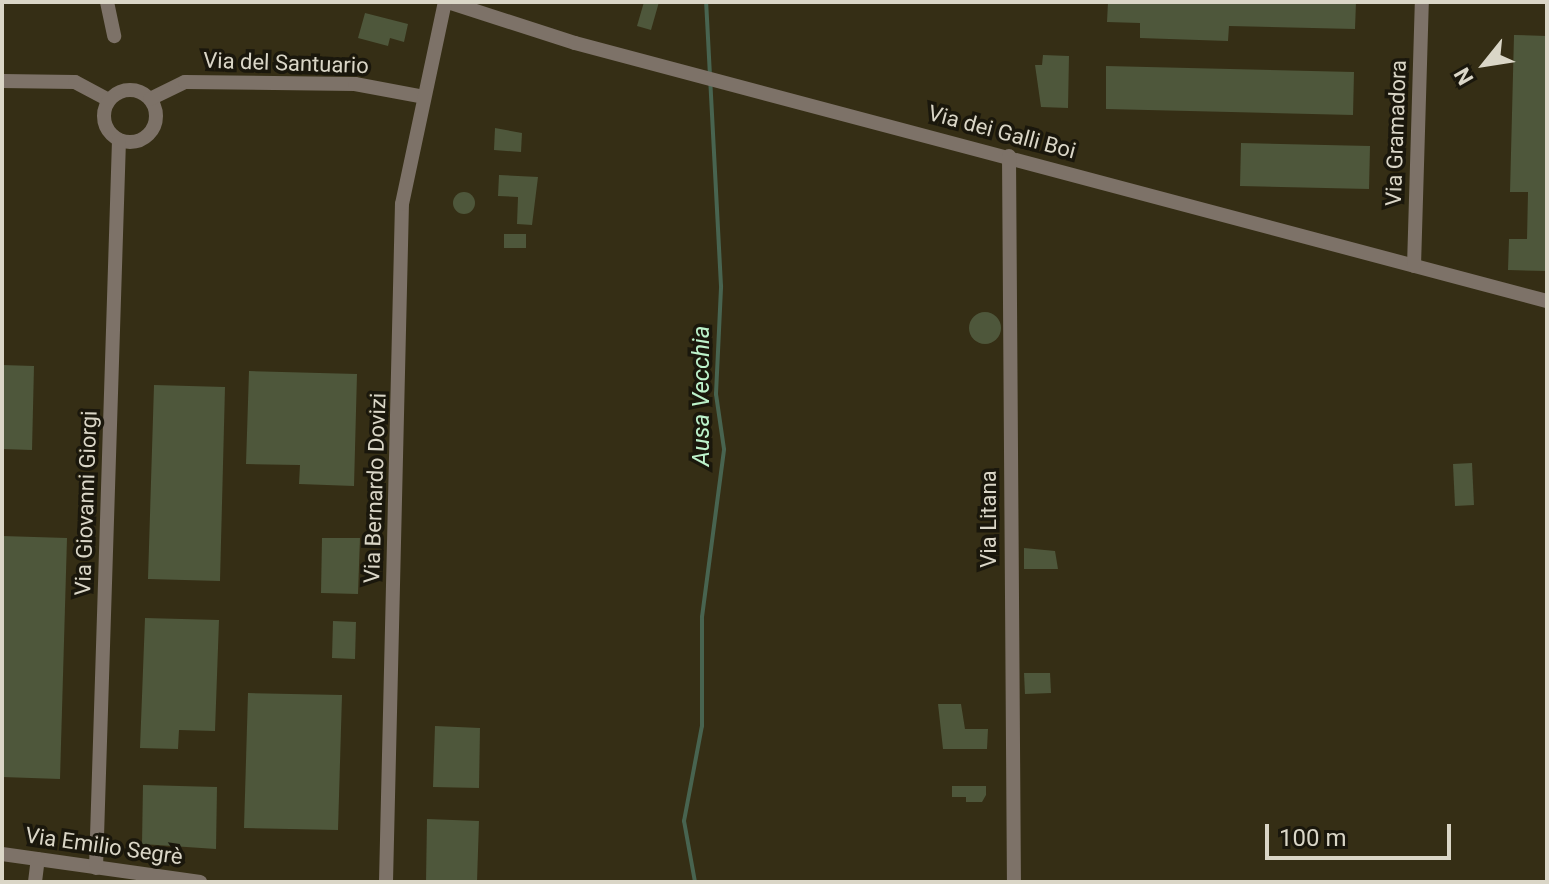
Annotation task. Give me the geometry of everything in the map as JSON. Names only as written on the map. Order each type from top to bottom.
[{"type":"street","points":[[107,2],[114,36]]},
{"type":"street","name":"Via dei Galli Boi","points":[[447,2],[724,83],[1009,156],[1547,301]]},
{"type":"street","name":"Via Bernardo Dovizi","points":[[386,882],[402,204],[447,2]]},
{"type":"street","name":"Via Gramadora","points":[[1414,266],[1422,2]]},
{"type":"street","points":[[2,81],[75,82],[109,100]]},
{"type":"street","name":"Via del Santuario","points":[[150,99],[185,82],[355,84],[424,97]]},
{"type":"street","points":[[129,90],[150,99],[156,115],[151,132],[136,142],[119,140],[104,122],[109,100],[129,90]]},
{"type":"street","name":"Via Giovanni Giorgi","points":[[96,868],[119,140]]},
{"type":"street","name":"Via Litana","points":[[1009,156],[1014,882]]},
{"type":"street","name":"Via Emilio Segrè","points":[[2,854],[200,882]]},
{"type":"street","points":[[35,882],[38,859]]},
{"type":"building","points":[[644,2],[659,2],[651,30],[637,26]]},
{"type":"building","points":[[1108,2],[1356,2],[1355,29],[1229,26],[1228,41],[1140,38],[1140,23],[1107,22]]},
{"type":"building","points":[[365,13],[408,24],[404,42],[390,38],[388,46],[358,38]]},
{"type":"building","points":[[1514,35],[1547,36],[1547,271],[1508,270],[1509,239],[1527,239],[1528,192],[1510,192]]},
{"type":"building","points":[[1043,55],[1069,56],[1068,108],[1041,107],[1035,65],[1042,65]]},
{"type":"building","points":[[1106,66],[1354,72],[1353,115],[1106,109]]},
{"type":"building","points":[[495,128],[522,133],[521,152],[494,150]]},
{"type":"building","points":[[1241,143],[1370,146],[1369,189],[1240,186]]},
{"type":"building","points":[[499,175],[538,177],[532,225],[517,224],[518,197],[498,196]]},
{"type":"building","points":[[464,192],[472,195],[475,203],[472,211],[464,214],[456,211],[453,203],[456,195]]},
{"type":"building","points":[[504,234],[526,234],[526,248],[504,248]]},
{"type":"building","points":[[985,312],[996,317],[1001,328],[996,339],[985,344],[974,339],[969,328],[974,317]]},
{"type":"building","points":[[2,365],[34,366],[32,450],[2,449]]},
{"type":"building","points":[[249,371],[357,374],[354,486],[299,484],[300,465],[246,464]]},
{"type":"building","points":[[154,385],[225,387],[220,581],[148,579]]},
{"type":"building","points":[[1472,463],[1474,505],[1455,506],[1453,464]]},
{"type":"building","points":[[2,536],[67,538],[60,779],[2,777]]},
{"type":"building","points":[[322,538],[360,538],[358,594],[321,593]]},
{"type":"building","points":[[1024,548],[1055,551],[1058,569],[1024,569]]},
{"type":"building","points":[[145,618],[219,620],[215,731],[179,730],[178,749],[140,748]]},
{"type":"building","points":[[333,621],[356,622],[355,659],[332,658]]},
{"type":"building","points":[[1024,673],[1050,673],[1051,693],[1025,694]]},
{"type":"building","points":[[248,693],[342,695],[338,830],[244,828]]},
{"type":"building","points":[[938,704],[961,704],[965,729],[988,729],[987,749],[943,749]]},
{"type":"building","points":[[435,726],[480,728],[479,788],[433,787]]},
{"type":"building","points":[[143,785],[217,787],[216,849],[142,844]]},
{"type":"building","points":[[952,786],[986,786],[986,795],[982,802],[966,802],[966,797],[952,797]]},
{"type":"building","points":[[427,819],[479,821],[477,882],[426,882]]},
{"type":"waterway","name":"Ausa Vecchia","points":[[695,882],[684,821],[702,726],[702,617],[724,449],[716,394],[721,286],[706,2]]}]
